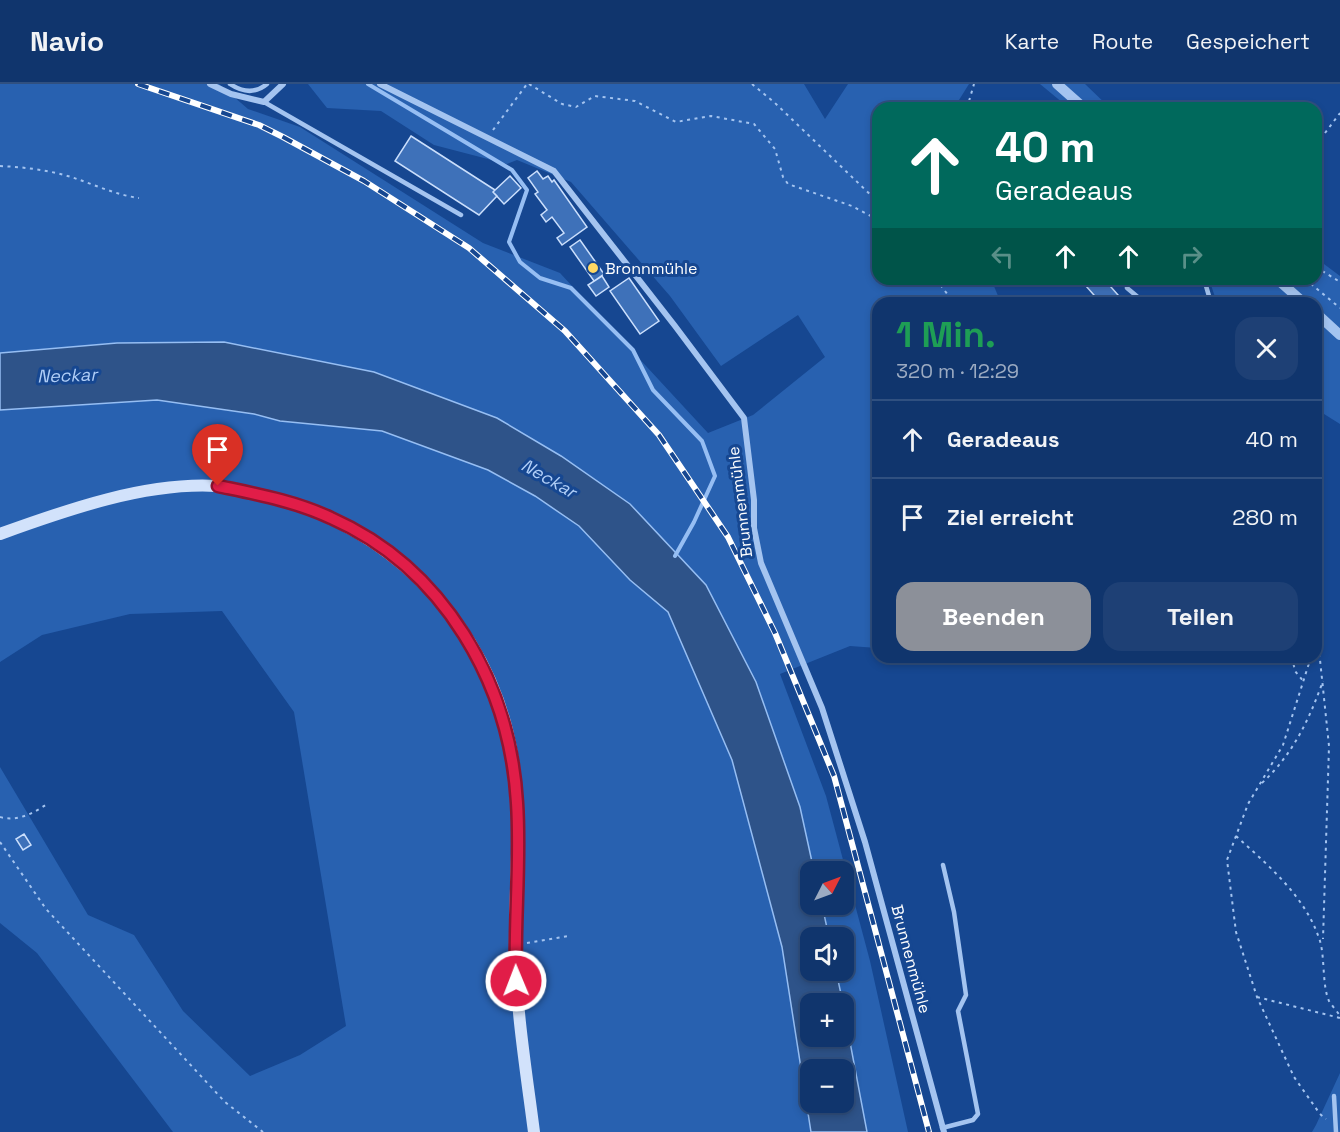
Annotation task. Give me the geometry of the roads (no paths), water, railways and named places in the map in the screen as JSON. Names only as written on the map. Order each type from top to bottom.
[{"type":"main road","points":[[2,533],[112,499],[165,488],[218,486],[294,503],[332,518],[380,546],[430,590],[471,644],[497,697],[507,730],[518,804],[516,1000],[534,1132]]},
{"type":"street","points":[[210,84],[231,94],[264,102],[283,84]]},
{"type":"street","name":"Brunnenmühle","points":[[380,84],[554,171],[744,418],[754,500],[754,528],[761,563],[826,719],[865,842],[943,1130]]},
{"type":"street","points":[[1057,84],[1077,102]]},
{"type":"street","points":[[1284,285],[1297,297]]},
{"type":"street","points":[[1322,318],[1340,335]]},
{"type":"lane","points":[[230,84],[247,91],[260,90],[267,84]]},
{"type":"lane","points":[[264,102],[461,215]]},
{"type":"lane","points":[[1127,288],[1138,297]]},
{"type":"lane","points":[[942,866],[954,912],[966,995],[958,1011],[978,1114],[973,1120],[943,1130]]},
{"type":"lane","points":[[1334,1096],[1336,1129]]},
{"type":"water","name":"Neckar","points":[[224,342],[374,372],[497,418],[561,456],[630,504],[706,585],[756,682],[800,807],[812,861],[800,861],[800,915],[824,915],[827,927],[800,927],[800,981],[838,981],[841,993],[800,993],[800,1047],[851,1047],[853,1059],[800,1059],[800,1062],[782,947],[732,760],[668,612],[630,580],[579,526],[535,496],[488,470],[382,431],[280,421],[254,414],[157,400],[0,410],[0,353],[117,343]]},
{"type":"water","points":[[854,1063],[867,1132],[811,1132],[808,1113],[854,1113]]},
{"type":"waterway","points":[[368,84],[512,170],[527,190],[509,242],[520,262],[540,278],[571,288],[633,350],[653,390],[702,441],[715,476],[675,556]]},
{"type":"railway","points":[[138,84],[259,125],[364,181],[469,248],[565,331],[659,435],[728,537],[775,633],[834,776],[929,1132]]},
{"type":"place","name":"Bronnmühle","points":[[593,268]]}]
